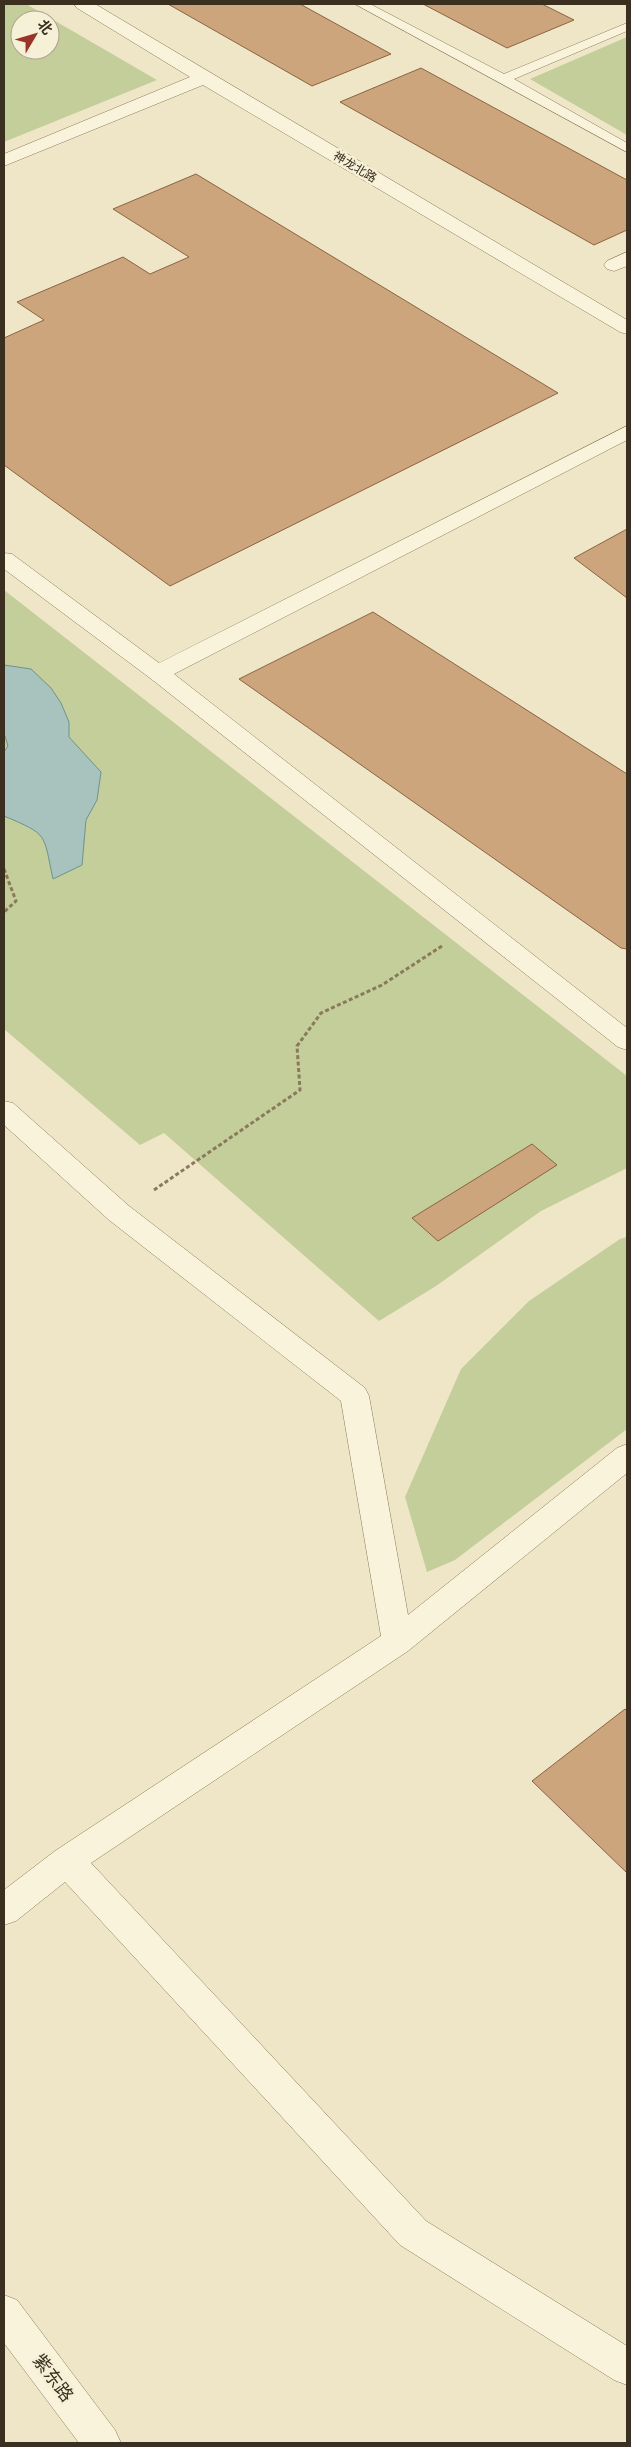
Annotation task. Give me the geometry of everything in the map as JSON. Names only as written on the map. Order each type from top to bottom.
[{"type":"street","name":"神龙北路","points":[[83,4],[204,78],[627,328]]},
{"type":"street","points":[[4,160],[204,78]]},
{"type":"street","points":[[158,673],[627,432]]},
{"type":"street","points":[[4,559],[158,673],[627,1041]]},
{"type":"street","points":[[4,1110],[119,1213],[355,1396],[397,1642]]},
{"type":"street","points":[[4,1910],[67,1860],[397,1642],[627,1456]]},
{"type":"street","points":[[67,1860],[413,2233],[627,2367]]},
{"type":"street","name":"紫东路","points":[[4,2313],[102,2443]]},
{"type":"lane","points":[[361,4],[504,79],[627,148]]},
{"type":"lane","points":[[504,79],[627,28]]},
{"type":"path","points":[[4,869],[16,901],[4,912]]},
{"type":"path","points":[[119,1213],[300,1090],[297,1046],[321,1013],[382,985],[477,924]]},
{"type":"green space","points":[[4,4],[26,4],[36,10],[10,10],[10,60],[60,60],[60,24],[157,80],[4,142]]},
{"type":"green space","points":[[627,37],[627,135],[530,79]]},
{"type":"green space","points":[[4,590],[627,1076],[627,1168],[541,1211],[436,1286],[379,1321],[164,1133],[140,1145],[4,1029]]},
{"type":"green space","points":[[627,1237],[627,1429],[455,1560],[427,1572],[405,1497],[461,1369],[529,1301],[620,1239]]},
{"type":"water","points":[[4,665],[31,669],[51,688],[61,703],[69,722],[69,737],[101,772],[97,800],[86,820],[82,865],[53,879],[42,837],[29,827],[4,816],[4,752],[8,746],[4,733]]},
{"type":"building","points":[[168,4],[300,4],[391,54],[312,86]]},
{"type":"building","points":[[423,4],[542,4],[574,20],[507,48]]},
{"type":"building","points":[[421,68],[627,180],[627,230],[594,245],[340,102]]},
{"type":"building","points":[[196,174],[558,393],[170,586],[4,465],[4,338],[44,320],[17,302],[123,257],[150,274],[189,257],[113,209]]},
{"type":"building","points":[[627,529],[627,598],[574,558]]},
{"type":"building","points":[[373,612],[627,774],[627,949],[621,948],[239,679]]},
{"type":"building","points":[[532,1144],[557,1165],[438,1241],[412,1218]]},
{"type":"building","points":[[625,1709],[627,1711],[627,1873],[532,1781]]}]
